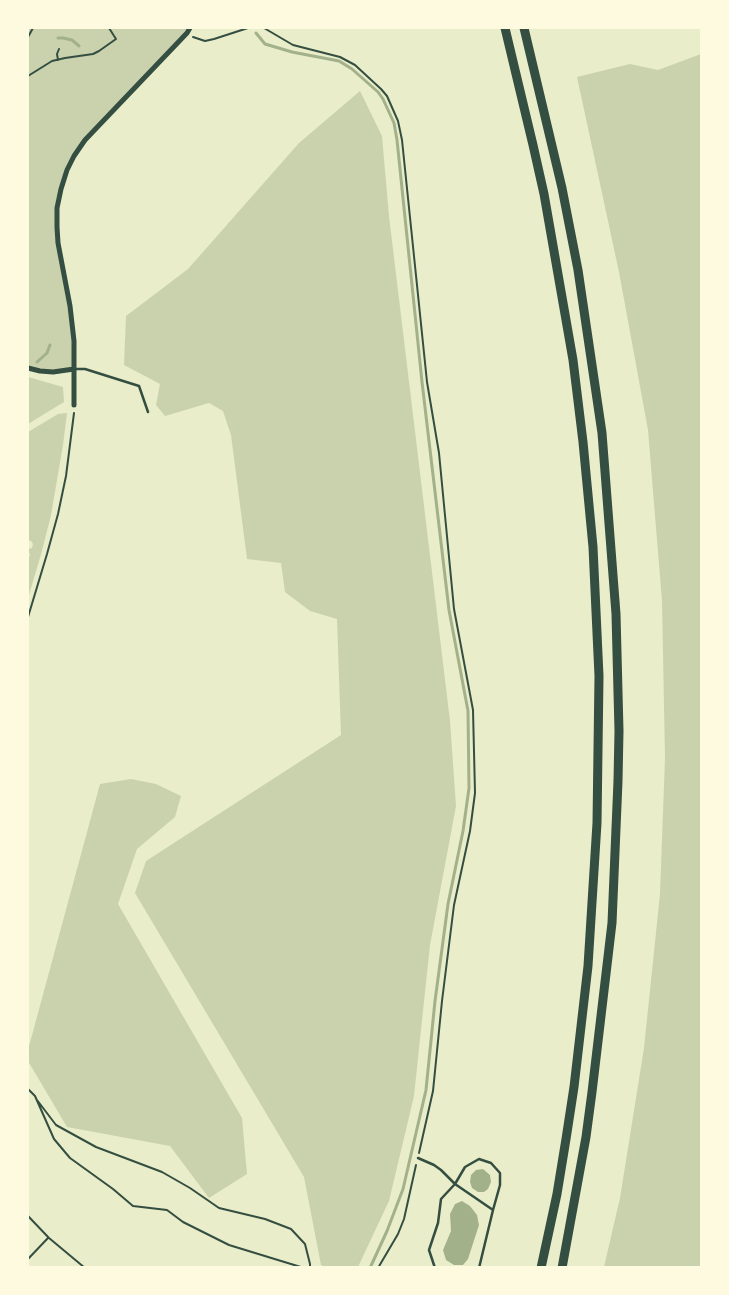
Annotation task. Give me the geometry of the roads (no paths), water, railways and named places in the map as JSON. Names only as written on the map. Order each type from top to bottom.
[{"type":"highway","points":[[505,28],[534,145],[573,360],[593,546],[598,667],[597,823],[588,966],[566,1139],[557,1194],[541,1268]]},
{"type":"highway","points":[[524,28],[562,188],[578,270],[602,432],[616,614],[618,772],[612,923],[588,1119],[562,1268]]},
{"type":"street","points":[[74,405],[74,341],[57,227],[57,208],[61,189],[67,170],[84,140],[190,28]]},
{"type":"street","points":[[28,368],[53,372],[74,369]]},
{"type":"lane","points":[[74,369],[85,369],[139,386],[148,412]]},
{"type":"lane","points":[[418,1158],[434,1165],[454,1184],[494,1210]]},
{"type":"lane","points":[[435,1268],[430,1250],[438,1223],[441,1199],[465,1167],[479,1159],[491,1163],[500,1173],[500,1185],[479,1268]]},
{"type":"waterway","points":[[256,33],[265,44],[292,52],[339,61],[352,69],[378,92],[394,123],[449,610],[468,711],[469,788],[463,831],[448,904],[435,1001],[426,1090],[403,1189],[370,1268]]},
{"type":"waterway","points":[[58,38],[72,40],[79,46]]},
{"type":"waterway","points":[[37,362],[47,353],[50,345]]}]
